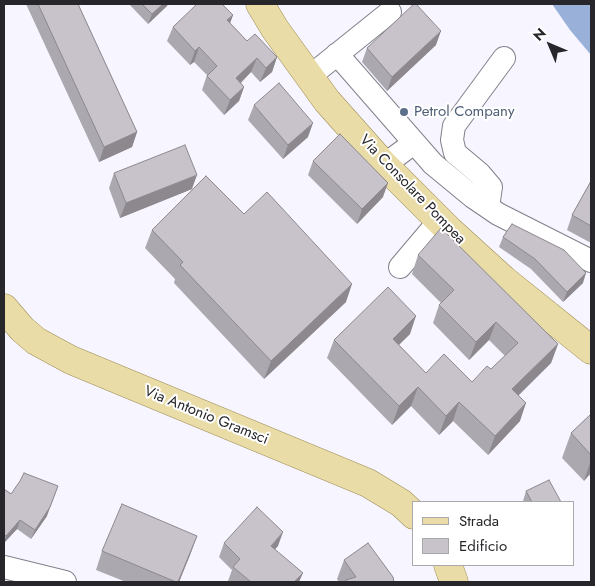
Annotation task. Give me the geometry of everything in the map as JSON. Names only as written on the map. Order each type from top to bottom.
[{"type":"main road","name":"Via Consolare Pompea","points":[[260,4],[309,77],[384,164],[439,221],[504,280],[591,350]]},
{"type":"main road","name":"Via Antonio Gramsci","points":[[4,308],[22,329],[36,341],[71,360],[368,483],[401,502],[412,513]]},
{"type":"main road","points":[[448,566],[454,582]]},
{"type":"street","points":[[309,77],[390,12]]},
{"type":"street","points":[[337,54],[433,164],[473,197],[488,207],[591,261]]},
{"type":"street","points":[[488,207],[491,187],[480,174],[456,153],[452,140],[454,126],[504,58]]},
{"type":"street","points":[[384,164],[414,143]]},
{"type":"street","points":[[400,267],[439,221]]},
{"type":"street","points":[[4,567],[65,582]]},
{"type":"water","points":[[552,4],[591,4],[591,55],[570,30]]},
{"type":"building","points":[[38,4],[78,4],[137,132],[104,147]]},
{"type":"building","points":[[142,4],[163,4],[152,14]]},
{"type":"building","points":[[197,4],[222,4],[233,15],[227,20],[247,41],[255,34],[277,57],[266,68],[257,58],[236,78],[244,87],[230,100],[207,76],[217,66],[199,47],[195,51],[173,27]]},
{"type":"building","points":[[414,4],[441,31],[392,77],[367,48]]},
{"type":"building","points":[[279,83],[313,123],[288,145],[254,105]]},
{"type":"building","points":[[340,134],[388,183],[362,209],[313,161]]},
{"type":"building","points":[[185,145],[197,175],[126,203],[114,173]]},
{"type":"building","points":[[206,176],[244,214],[267,192],[352,284],[271,361],[180,265],[183,262],[152,230]]},
{"type":"building","points":[[591,181],[591,226],[572,215]]},
{"type":"building","points":[[512,224],[564,250],[586,273],[567,292],[535,259],[503,237]]},
{"type":"building","points":[[441,228],[558,344],[512,389],[526,403],[495,436],[459,402],[446,416],[418,387],[399,406],[334,340],[388,287],[416,316],[393,339],[426,373],[444,354],[472,382],[487,366],[491,369],[518,343],[496,322],[476,342],[439,305],[454,290],[418,255]]},
{"type":"building","points":[[591,414],[591,455],[571,433]]},
{"type":"building","points":[[24,473],[58,486],[50,507],[35,530],[20,520],[6,536],[4,534],[4,489],[11,494]]},
{"type":"building","points":[[549,480],[560,501],[531,501],[526,491]]},
{"type":"building","points":[[122,504],[197,536],[178,582],[102,551]]},
{"type":"building","points":[[257,507],[283,532],[271,546],[303,573],[294,582],[251,582],[233,567],[240,559],[224,543]]},
{"type":"building","points":[[368,543],[393,577],[394,582],[346,582],[346,580],[356,577],[344,560]]},
{"type":"place","name":"Petrol Company","points":[[404,112]]}]
